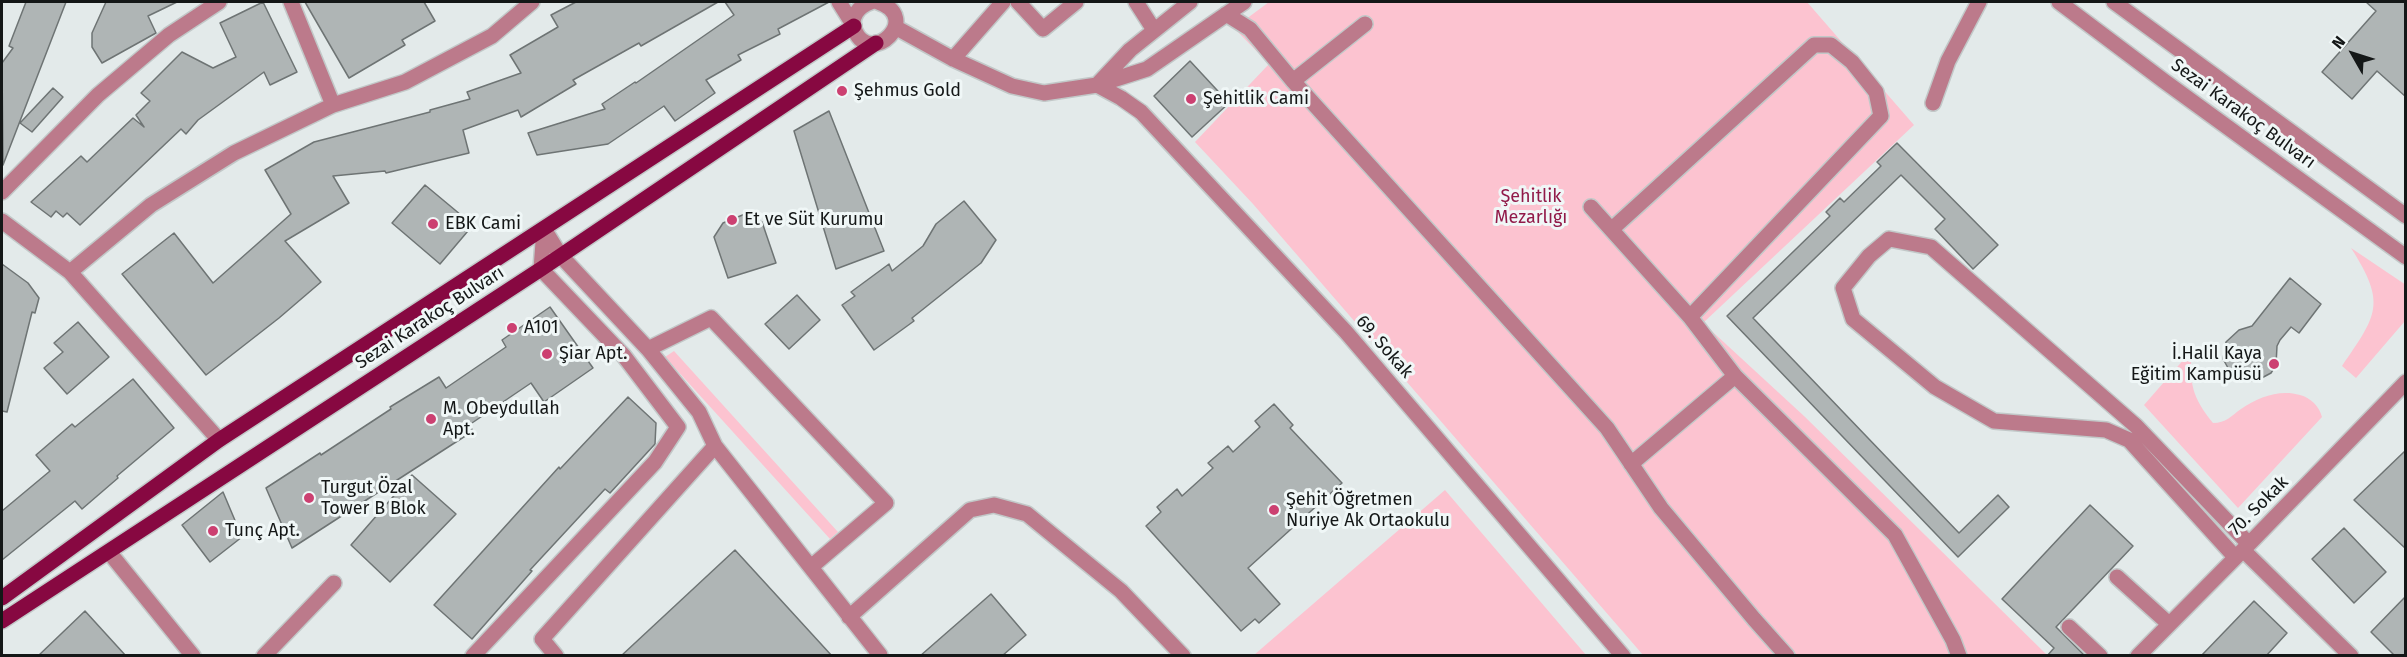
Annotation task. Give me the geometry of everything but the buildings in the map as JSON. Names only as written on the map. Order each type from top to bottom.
[{"type":"main road","name":"Sezai Karakoç Bulvarı","points":[[2,598],[219,440],[854,26]]},
{"type":"main road","name":"Sezai Karakoç Bulvarı","points":[[2,621],[560,255],[876,44]]},
{"type":"street","points":[[2,192],[98,95],[169,35],[219,2]]},
{"type":"street","points":[[291,2],[333,105]]},
{"type":"street","points":[[70,272],[152,205],[234,153],[333,105],[405,82],[492,36],[532,2]]},
{"type":"street","points":[[838,2],[859,37],[870,43],[876,44],[888,38],[895,27],[894,15],[882,2],[860,7],[856,13],[854,26]]},
{"type":"street","points":[[953,59],[1002,2]]},
{"type":"street","points":[[1018,2],[1043,29],[1076,2]]},
{"type":"street","points":[[1136,2],[1154,30]]},
{"type":"street","points":[[1097,85],[1130,50],[1190,2]]},
{"type":"street","points":[[895,27],[953,59],[1012,86],[1044,93],[1097,85],[1147,69],[1244,2]]},
{"type":"street","points":[[1933,103],[1948,61],[1979,2]]},
{"type":"street","name":"Sezai Karakoç Bulvarı","points":[[2059,2],[2406,256]]},
{"type":"street","points":[[2120,3],[2406,216]]},
{"type":"street","points":[[1226,14],[1250,29],[1293,81],[1607,428],[1661,508],[1787,656]]},
{"type":"street","points":[[1293,81],[1365,24]]},
{"type":"street","points":[[1612,229],[1814,45],[1832,45],[1852,62],[1876,92],[1881,116],[1690,317]]},
{"type":"street","name":"69. Sokak","points":[[1097,85],[1140,112],[1346,332],[1623,656]]},
{"type":"street","points":[[1591,207],[1690,317],[1735,376],[1895,535],[1953,640],[1959,656]]},
{"type":"street","points":[[2,221],[70,272],[219,440]]},
{"type":"street","points":[[543,230],[560,255],[648,349],[699,412],[715,446],[880,655]]},
{"type":"street","points":[[473,656],[655,462],[678,427],[624,356],[540,268],[543,230]]},
{"type":"street","points":[[2242,550],[2136,426],[1931,247],[1889,239],[1869,256],[1843,288],[1853,319],[1935,387],[1994,421],[2106,430],[2129,440],[2242,550],[2351,656]]},
{"type":"street","points":[[648,349],[711,318],[886,503],[811,567]]},
{"type":"street","points":[[1631,464],[1735,376]]},
{"type":"street","name":"70. Sokak","points":[[2138,656],[2406,382]]},
{"type":"street","points":[[556,656],[542,639],[715,446]]},
{"type":"street","points":[[849,617],[970,510],[994,505],[1027,514],[1121,591],[1183,656]]},
{"type":"street","points":[[109,552],[193,656]]},
{"type":"street","points":[[2117,577],[2169,624]]},
{"type":"street","points":[[264,656],[334,583]]},
{"type":"street","points":[[2069,627],[2100,656]]},
{"type":"green space","name":"Şehitlik Mezarlığı","points":[[1269,2],[1807,2],[1914,125],[1703,323],[1804,416],[2047,655],[1643,655],[1253,204],[1195,142],[1269,64],[1234,28]]},
{"type":"green space","points":[[2351,248],[2406,285],[2405,321],[2356,378],[2342,366],[2370,321],[2373,296],[2370,283]]},
{"type":"green space","points":[[2192,350],[2191,372],[2196,397],[2213,423],[2225,420],[2262,398],[2285,393],[2308,398],[2321,413],[2322,417],[2238,508],[2144,405]]},
{"type":"green space","points":[[674,351],[838,532],[830,539],[665,357]]},
{"type":"green space","points":[[1445,490],[1586,655],[1254,655]]},
{"type":"place","name":"Şehmus Gold","points":[[842,91]]},
{"type":"place","name":"Şehitlik Cami","points":[[1191,99]]},
{"type":"place","name":"Et ve Süt Kurumu","points":[[732,220]]},
{"type":"place","name":"EBK Cami","points":[[433,224]]},
{"type":"place","name":"A101","points":[[512,328]]},
{"type":"place","name":"Şiar Apt.","points":[[547,354]]},
{"type":"place","name":"İ.Halil Kaya Eğitim Kampüsü","points":[[2274,364]]},
{"type":"place","name":"M. Obeydullah Apt.","points":[[431,419]]},
{"type":"place","name":"Turgut Özal Tower B Blok","points":[[309,498]]},
{"type":"place","name":"Şehit Öğretmen Nuriye Ak Ortaokulu","points":[[1274,510]]},
{"type":"place","name":"Tunç Apt.","points":[[213,531]]}]
